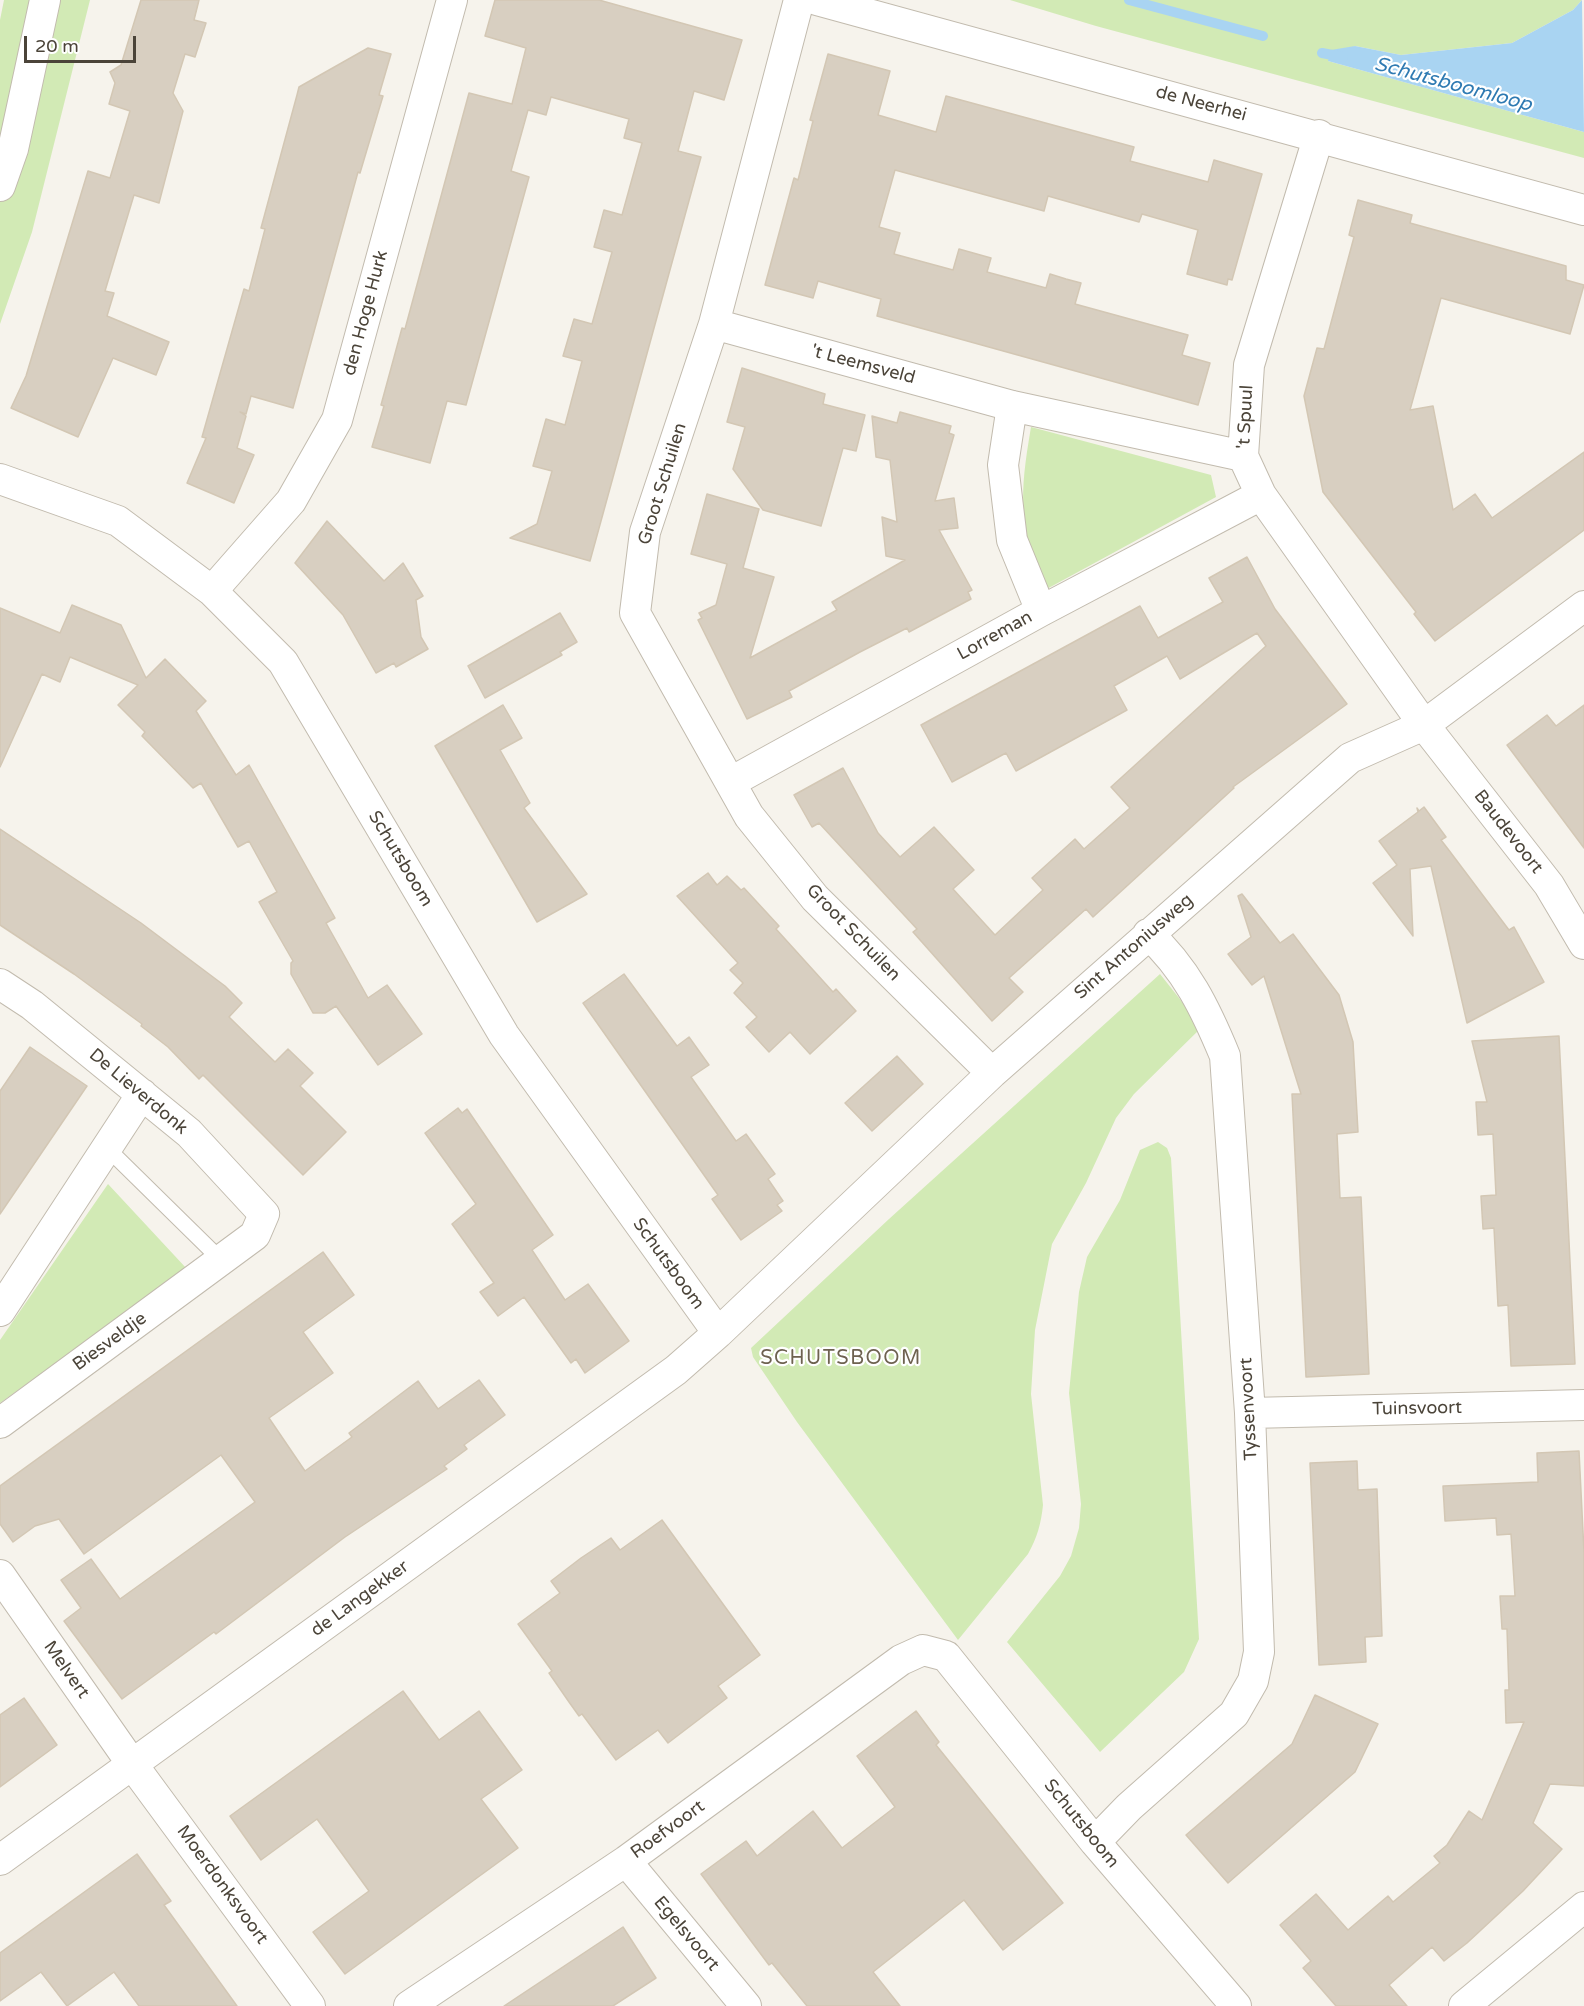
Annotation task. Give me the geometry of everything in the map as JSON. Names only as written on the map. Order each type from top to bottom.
[{"type":"street","points":[[0,186],[7,147],[45,0]]},
{"type":"street","name":"den Hoge Hurk","points":[[212,591],[291,501],[337,420],[452,0]]},
{"type":"street","name":"Groot Schuilen","points":[[799,0],[714,324],[645,532],[635,613],[732,782],[749,816],[815,898],[992,1073]]},
{"type":"street","name":"de Neerhei","points":[[817,0],[1319,135],[1584,210]]},
{"type":"street","name":"'t Spuul","points":[[1319,135],[1249,365],[1243,456],[1261,495],[1424,724]]},
{"type":"street","name":"'t Leemsveld","points":[[714,324],[1012,406],[1243,456]]},
{"type":"street","points":[[1012,406],[1003,465],[1012,540],[1041,611]]},
{"type":"street","name":"Schutsboom","points":[[0,479],[118,520],[212,591],[283,662],[504,1035],[718,1334]]},
{"type":"street","name":"Lorreman","points":[[732,782],[1041,611],[1261,495]]},
{"type":"street","name":"Sint Antoniusweg","points":[[718,1334],[992,1073],[1350,758],[1424,724],[1584,606]]},
{"type":"street","name":"Baudevoort","points":[[1424,724],[1549,885],[1584,944]]},
{"type":"street","name":"Tyssenvoort","points":[[1095,1842],[1129,1807],[1234,1714],[1253,1681],[1259,1652],[1250,1413],[1225,1056],[1207,1013],[1186,977],[1168,953],[1148,934]]},
{"type":"street","name":"De Lieverdonk","points":[[0,984],[32,1005],[189,1133],[264,1214]]},
{"type":"street","points":[[0,1311],[142,1094]]},
{"type":"street","name":"Biesveldje","points":[[0,1423],[255,1235],[264,1214]]},
{"type":"street","name":"de Langekker","points":[[0,1860],[676,1370],[718,1334]]},
{"type":"street","name":"Tuinsvoort","points":[[1250,1413],[1584,1405]]},
{"type":"street","name":"Melvert","points":[[0,1575],[132,1764]]},
{"type":"street","name":"Schutsboom","points":[[923,1650],[946,1656],[1095,1842],[1236,2006]]},
{"type":"street","name":"Roefvoort","points":[[409,2006],[626,1861],[901,1660],[923,1650]]},
{"type":"street","name":"Moerdonksvoort","points":[[132,1764],[310,2006]]},
{"type":"street","name":"Egelsvoort","points":[[626,1861],[746,2006]]},
{"type":"street","points":[[1464,2006],[1584,1907]]},
{"type":"lane","points":[[108,1149],[221,1260]]},
{"type":"green space","points":[[4,0],[90,0],[32,232],[0,324],[0,20]]},
{"type":"green space","points":[[1010,0],[1582,0],[1573,10],[1512,43],[1401,55],[1355,46],[1328,61],[1584,132],[1584,158],[1096,26]]},
{"type":"green space","points":[[1031,427],[1211,475],[1216,497],[1043,591],[1025,528],[1024,473]]},
{"type":"green space","points":[[1160,974],[1202,1027],[1134,1094],[1116,1118],[1086,1183],[1052,1244],[1035,1330],[1031,1394],[1043,1505],[1040,1525],[1028,1554],[958,1640],[797,1422],[753,1357],[751,1348],[889,1219]]},
{"type":"green space","points":[[1158,1142],[1167,1148],[1171,1158],[1199,1639],[1184,1672],[1100,1752],[1007,1642],[1060,1576],[1071,1556],[1079,1528],[1081,1504],[1069,1393],[1079,1292],[1087,1257],[1120,1200],[1140,1150]]},
{"type":"green space","points":[[108,1184],[187,1269],[0,1403],[0,1340]]},
{"type":"water","points":[[1582,0],[1584,132],[1328,61],[1331,50],[1355,46],[1401,55],[1512,43],[1573,10]]},
{"type":"building","points":[[141,0],[199,0],[194,20],[206,23],[195,57],[185,54],[173,93],[183,111],[159,203],[134,195],[105,291],[114,293],[107,316],[169,342],[156,375],[113,358],[78,437],[11,408],[26,376],[88,171],[110,178],[130,111],[109,104],[115,83],[110,72],[121,65]]},
{"type":"building","points":[[495,0],[599,0],[742,40],[724,100],[694,91],[678,151],[701,157],[590,561],[510,538],[537,524],[552,471],[533,466],[546,419],[565,425],[582,361],[563,356],[574,319],[592,324],[612,252],[594,247],[604,210],[622,215],[642,143],[624,138],[629,119],[551,97],[546,115],[528,110],[511,171],[529,177],[466,405],[447,401],[430,463],[372,447],[402,328],[405,329],[469,93],[512,104],[526,48],[485,36]]},
{"type":"building","points":[[368,48],[391,54],[379,95],[383,96],[360,173],[358,172],[293,408],[251,396],[246,414],[240,412],[246,416],[237,448],[254,455],[234,503],[187,483],[206,438],[202,437],[244,289],[249,291],[265,229],[261,228],[299,87]]},
{"type":"building","points":[[828,54],[890,71],[878,115],[936,132],[946,96],[1134,147],[1130,161],[1208,182],[1214,160],[1262,174],[1232,280],[1228,279],[1227,285],[1187,274],[1198,230],[1142,214],[1139,222],[1048,196],[1044,211],[895,170],[879,227],[900,233],[894,254],[953,270],[959,249],[991,258],[987,272],[1046,288],[1050,274],[1081,283],[1075,304],[1188,335],[1182,355],[1210,363],[1198,405],[877,316],[881,299],[818,281],[813,298],[765,285],[794,178],[798,180],[813,121],[810,120]]},
{"type":"building","points":[[1358,200],[1412,215],[1410,223],[1566,266],[1566,280],[1584,285],[1570,334],[1441,298],[1410,410],[1433,406],[1453,510],[1475,494],[1492,518],[1584,452],[1584,530],[1435,641],[1414,614],[1416,612],[1323,492],[1304,396],[1317,348],[1324,349],[1354,237],[1349,235]]},
{"type":"building","points":[[742,368],[825,394],[823,404],[865,415],[856,451],[843,448],[821,526],[763,510],[733,469],[745,427],[727,422]]},
{"type":"building","points":[[900,412],[951,426],[949,433],[954,435],[935,501],[954,498],[958,528],[939,530],[972,590],[968,592],[971,599],[909,632],[907,628],[860,652],[789,691],[792,697],[747,719],[698,620],[702,618],[699,613],[716,605],[727,564],[691,554],[707,494],[759,509],[743,568],[774,577],[750,658],[837,610],[832,602],[905,560],[886,556],[882,517],[897,522],[890,460],[876,457],[872,416],[897,423]]},
{"type":"building","points":[[327,521],[384,581],[403,563],[423,596],[416,600],[421,637],[428,649],[396,667],[394,663],[376,673],[343,615],[295,563]]},
{"type":"building","points":[[1247,557],[1275,609],[1347,704],[1233,787],[1093,917],[1086,909],[1009,978],[1023,992],[992,1021],[913,932],[917,929],[819,823],[812,827],[794,795],[843,768],[878,833],[900,857],[934,827],[974,870],[953,889],[995,935],[1043,890],[1032,878],[1075,839],[1084,849],[1130,808],[1111,787],[1266,646],[1257,633],[1180,679],[1167,656],[1114,686],[1127,710],[1016,771],[1006,753],[952,782],[921,725],[1140,606],[1158,638],[1223,602],[1209,578]]},
{"type":"building","points":[[72,605],[121,625],[146,678],[165,659],[206,701],[196,711],[236,775],[249,765],[335,918],[326,923],[368,998],[387,985],[422,1034],[378,1065],[336,1006],[325,1013],[313,1013],[291,974],[293,961],[259,902],[277,892],[249,841],[238,847],[201,783],[193,788],[142,736],[145,732],[118,705],[138,685],[70,657],[60,682],[42,674],[0,767],[0,608],[60,633]]},
{"type":"building","points":[[560,613],[577,642],[560,652],[562,655],[485,698],[468,666]]},
{"type":"building","points":[[503,705],[522,738],[500,750],[530,803],[524,808],[587,894],[537,922],[435,746]]},
{"type":"building","points":[[1584,705],[1584,848],[1507,745],[1547,715],[1556,726]]},
{"type":"building","points":[[1424,807],[1446,837],[1441,840],[1509,930],[1514,927],[1544,982],[1467,1023],[1431,866],[1410,869],[1413,936],[1373,883],[1397,865],[1379,841],[1418,812],[1417,808],[1419,811]]},
{"type":"building","points":[[0,829],[141,923],[225,986],[242,1003],[229,1017],[275,1062],[288,1049],[313,1073],[300,1086],[346,1132],[303,1175],[203,1075],[199,1079],[168,1047],[141,1026],[142,1024],[74,974],[0,925]]},
{"type":"building","points":[[708,873],[717,885],[727,876],[741,890],[744,888],[779,926],[776,929],[833,992],[836,989],[856,1011],[810,1054],[790,1032],[769,1052],[746,1027],[757,1017],[734,993],[743,983],[730,970],[738,963],[677,896]]},
{"type":"building","points":[[1242,894],[1280,943],[1293,934],[1339,995],[1353,1042],[1358,1132],[1337,1134],[1340,1198],[1361,1197],[1369,1374],[1306,1377],[1292,1094],[1301,1094],[1264,976],[1252,985],[1228,954],[1251,937],[1238,896]]},
{"type":"building","points":[[624,974],[677,1046],[689,1037],[709,1065],[691,1077],[736,1141],[746,1134],[775,1174],[768,1179],[783,1201],[777,1205],[782,1211],[741,1240],[712,1199],[718,1195],[583,1003]]},
{"type":"building","points":[[1559,1036],[1575,1364],[1511,1366],[1508,1305],[1498,1306],[1494,1228],[1483,1229],[1481,1196],[1496,1195],[1493,1134],[1478,1135],[1476,1102],[1487,1102],[1472,1041]]},
{"type":"building","points":[[30,1047],[87,1086],[0,1214],[0,1091]]},
{"type":"building","points":[[897,1056],[923,1084],[872,1131],[845,1103]]},
{"type":"building","points":[[458,1108],[462,1113],[467,1109],[553,1235],[532,1250],[565,1300],[588,1284],[629,1341],[585,1373],[576,1359],[571,1363],[524,1297],[498,1316],[480,1292],[494,1283],[452,1224],[476,1204],[425,1133]]},
{"type":"building","points":[[323,1252],[354,1295],[303,1332],[333,1373],[269,1418],[305,1471],[352,1437],[349,1433],[418,1381],[438,1409],[479,1380],[505,1415],[464,1445],[467,1449],[444,1466],[447,1469],[345,1537],[216,1634],[214,1632],[122,1699],[64,1621],[81,1608],[61,1580],[91,1559],[120,1599],[255,1502],[221,1455],[84,1554],[59,1519],[35,1526],[13,1542],[0,1524],[0,1486]]},
{"type":"building","points":[[1579,1451],[1584,1552],[1584,1786],[1550,1784],[1533,1823],[1562,1849],[1523,1891],[1467,1943],[1444,1961],[1432,1947],[1389,1985],[1407,2006],[1336,2006],[1303,1968],[1311,1961],[1280,1925],[1316,1894],[1348,1930],[1388,1896],[1393,1902],[1440,1863],[1434,1856],[1447,1845],[1469,1811],[1482,1820],[1524,1722],[1506,1723],[1505,1690],[1509,1690],[1507,1629],[1502,1629],[1500,1596],[1515,1596],[1511,1534],[1497,1535],[1496,1518],[1445,1521],[1443,1486],[1538,1482],[1537,1453]]},
{"type":"building","points":[[1357,1461],[1358,1490],[1377,1489],[1382,1636],[1365,1637],[1366,1662],[1319,1665],[1310,1463]]},
{"type":"building","points":[[662,1520],[760,1655],[718,1686],[727,1698],[668,1743],[658,1730],[616,1760],[582,1714],[579,1716],[549,1673],[552,1671],[518,1624],[560,1593],[551,1581],[581,1558],[611,1538],[620,1550]]},
{"type":"building","points":[[403,1691],[439,1740],[479,1711],[522,1770],[481,1799],[518,1848],[345,1974],[313,1932],[369,1891],[317,1819],[261,1860],[230,1816]]},
{"type":"building","points":[[1315,1695],[1378,1724],[1355,1772],[1228,1883],[1186,1835],[1292,1744]]},
{"type":"building","points":[[24,1698],[57,1745],[0,1787],[0,1715]]},
{"type":"building","points":[[916,1711],[939,1742],[936,1745],[1063,1903],[1003,1950],[964,1900],[873,1972],[900,2006],[807,2006],[772,1963],[769,1965],[701,1874],[746,1841],[757,1856],[813,1811],[842,1848],[895,1807],[857,1756]]},
{"type":"building","points":[[137,1854],[171,1901],[164,1905],[237,2006],[139,2006],[114,1972],[67,2006],[41,1972],[0,2001],[0,1953]]},
{"type":"building","points":[[623,1927],[656,1978],[613,2006],[504,2006]]},
{"type":"waterway","name":"Schutsboomloop","points":[[1129,0],[1263,36]]},
{"type":"waterway","name":"Schutsboomloop","points":[[1322,53],[1343,57]]},
{"type":"district","name":"SCHUTSBOOM","points":[[841,1359]]}]
